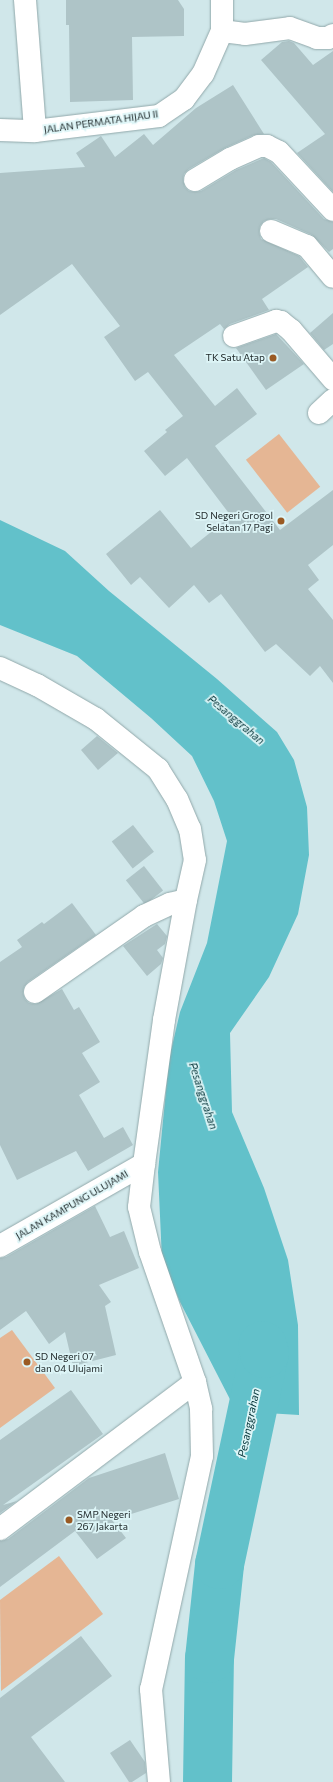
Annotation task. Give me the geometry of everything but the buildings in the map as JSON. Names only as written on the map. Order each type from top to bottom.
[{"type":"street","name":"JALAN PERMATA HIJAU II","points":[[25,0],[35,132],[159,116],[184,99],[204,74],[222,31],[222,0]]},
{"type":"street","points":[[222,31],[245,34],[290,28],[317,38],[328,38],[333,35]]},
{"type":"street","points":[[0,130],[35,132]]},
{"type":"street","points":[[195,180],[230,159],[259,146],[267,146],[278,152],[333,210]]},
{"type":"street","points":[[271,231],[307,246],[333,277]]},
{"type":"street","points":[[234,336],[276,321],[281,322],[291,330],[333,379]]},
{"type":"street","points":[[0,668],[37,685],[96,719],[158,769],[177,799],[190,829],[195,860],[186,900],[164,1020],[139,1207],[150,1252],[195,1382],[201,1409],[202,1456],[151,1688],[159,1782]]},
{"type":"street","points":[[35,992],[144,916],[170,904],[186,900]]},
{"type":"street","name":"JALAN KAMPUNG ULUJAMI","points":[[0,1246],[144,1164]]},
{"type":"street","points":[[0,1529],[195,1382]]},
{"type":"shaded area","points":[[279,434],[320,487],[287,513],[246,460]]},
{"type":"shaded area","points":[[12,1330],[55,1388],[0,1428],[0,1338]]},
{"type":"shaded area","points":[[59,1556],[103,1614],[1,1691],[0,1600]]},
{"type":"water","points":[[0,520],[65,551],[109,591],[217,679],[277,732],[294,760],[307,807],[309,855],[298,914],[269,977],[230,1033],[232,1112],[264,1188],[288,1260],[298,1325],[299,1415],[236,1411],[180,1302],[162,1260],[158,1172],[169,1059],[180,1012],[207,943],[227,841],[214,801],[192,756],[151,718],[77,656],[0,625]]},
{"type":"waterway","name":"Pesanggrahan","points":[[207,1782],[209,1658],[219,1564],[264,1353],[262,1345]]},
{"type":"place","name":"TK Satu Atap","points":[[273,358]]},
{"type":"place","name":"SD Negeri Grogol Selatan 17 Pagi","points":[[281,521]]},
{"type":"place","name":"SD Negeri 07 dan 04 Ulujami","points":[[27,1362]]},
{"type":"place","name":"SMP Negeri 267 Jakarta","points":[[69,1520]]}]
